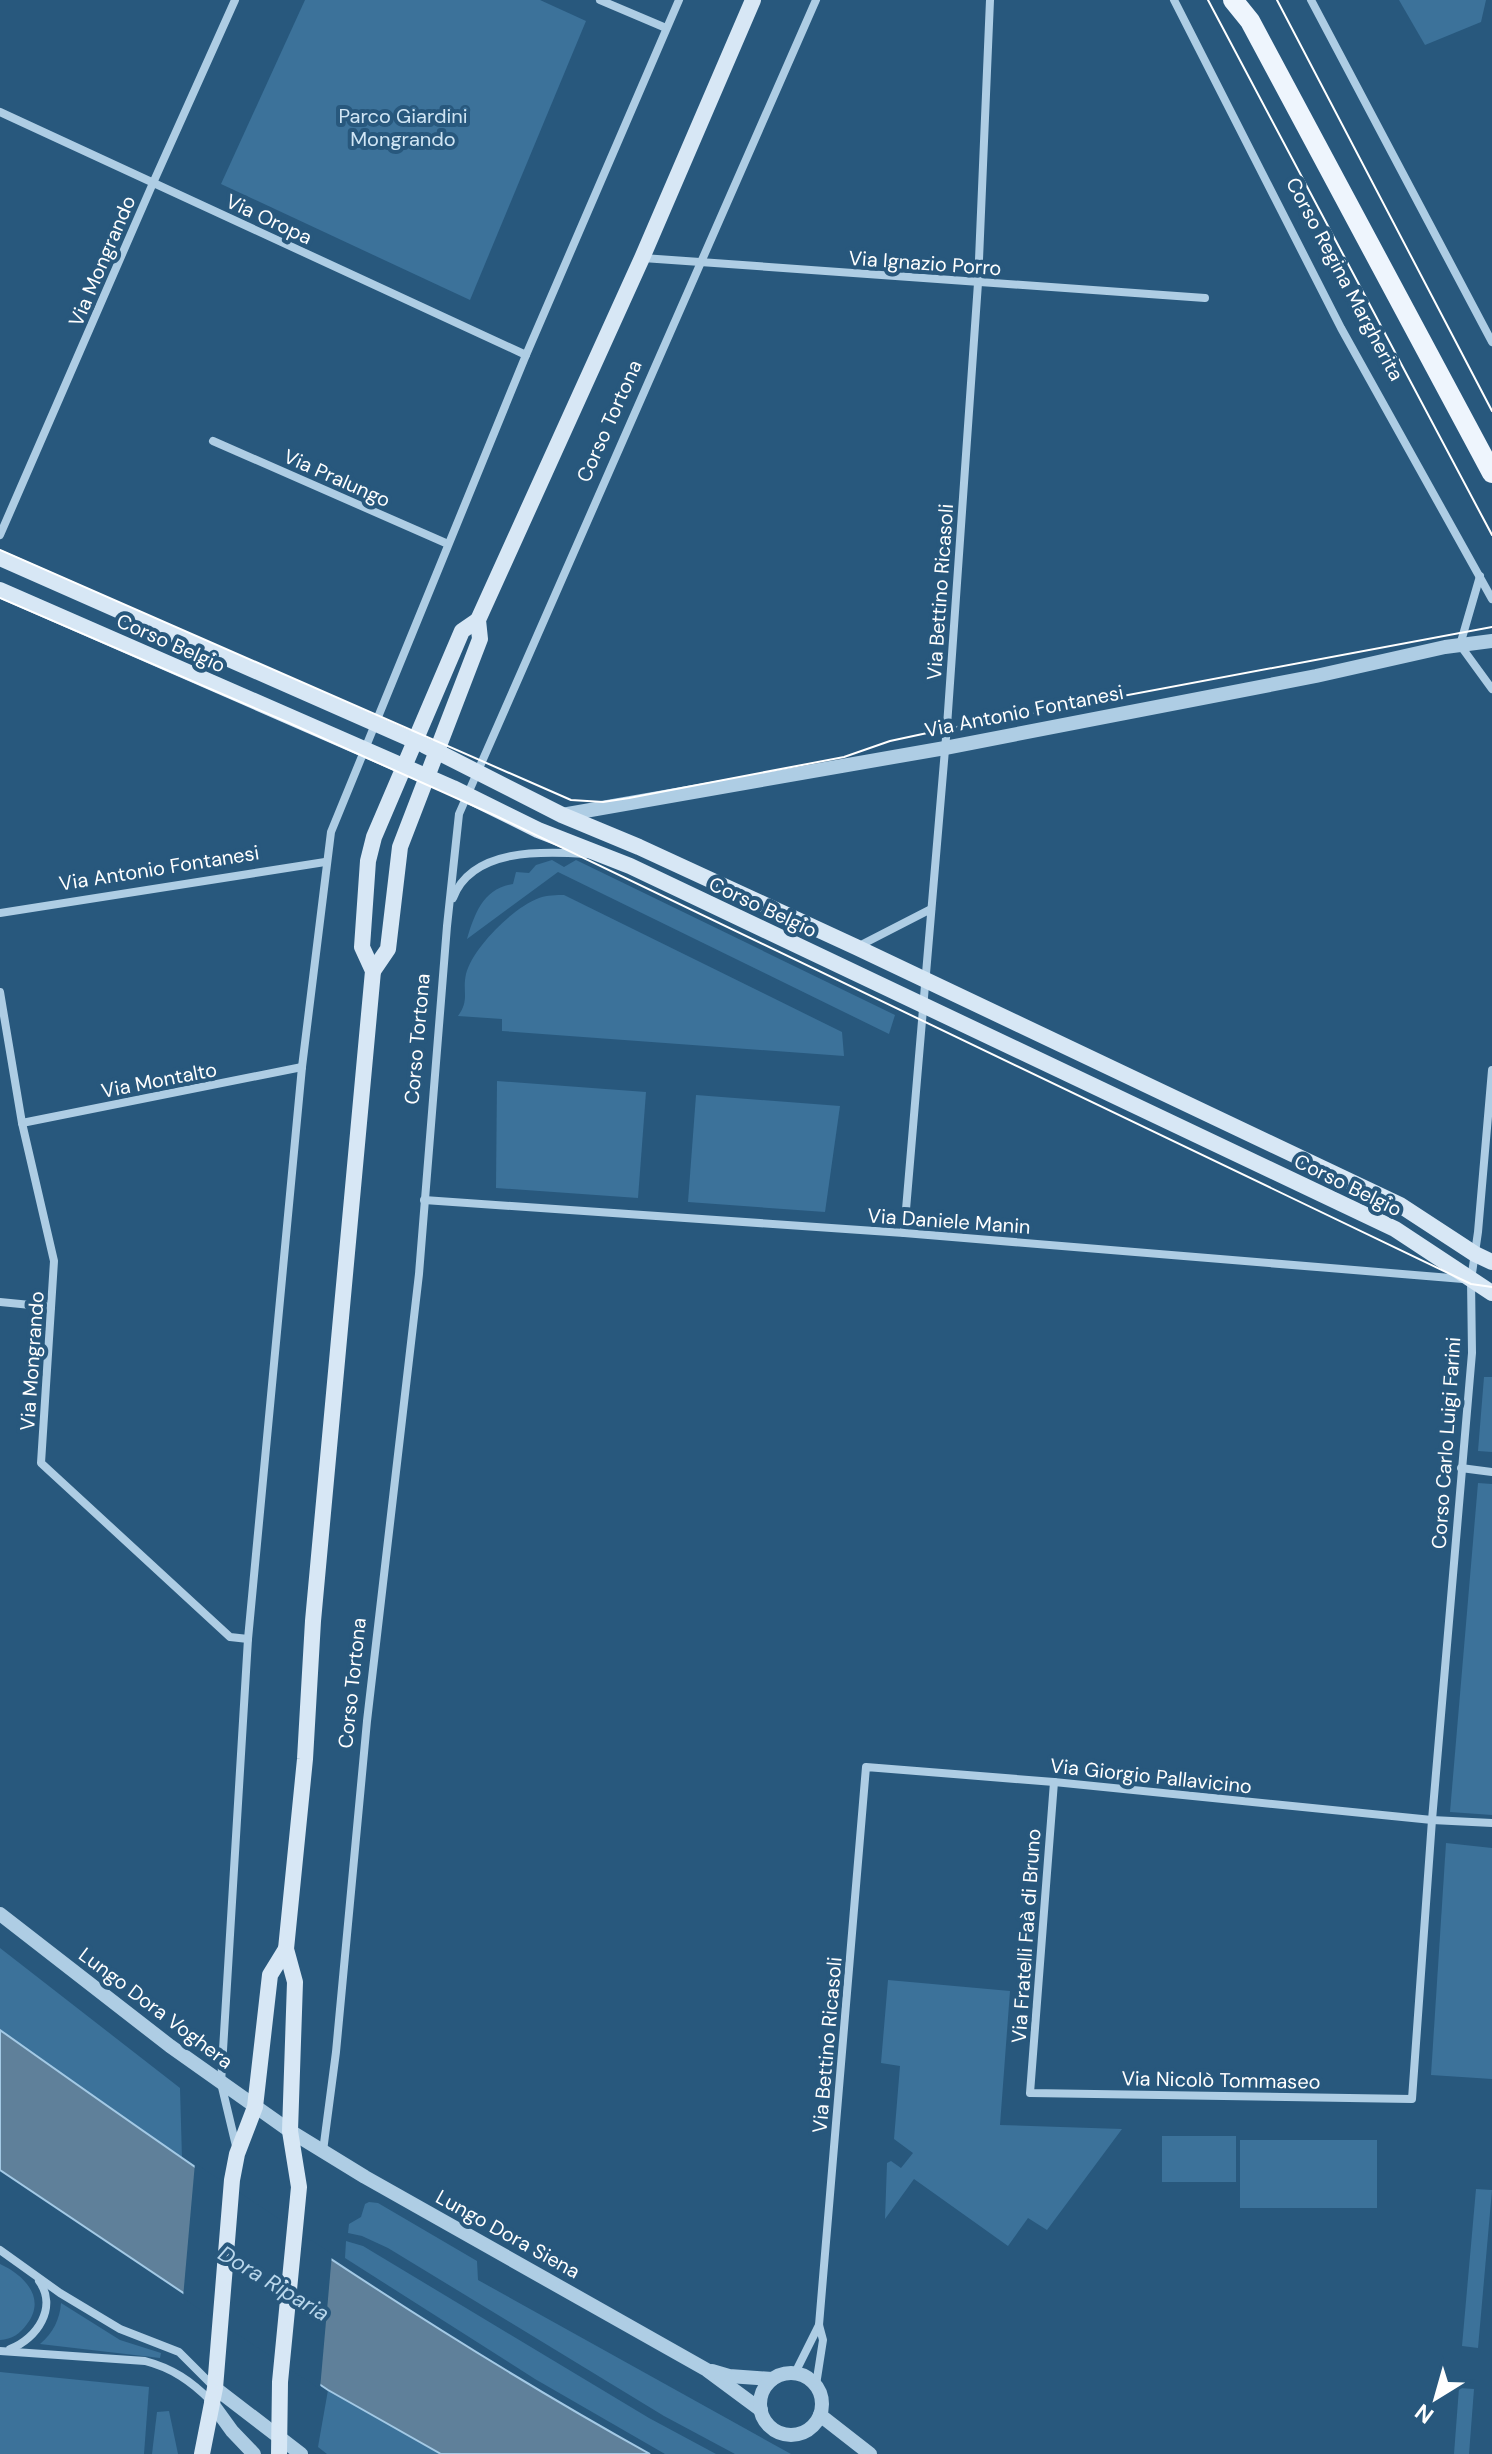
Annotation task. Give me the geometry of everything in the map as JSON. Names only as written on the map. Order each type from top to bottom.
[{"type":"main road","name":"Corso Tortona","points":[[279,2447],[282,2371],[299,2187],[290,2131],[295,1982],[286,1949],[373,971],[388,949],[400,847],[480,639],[478,620],[642,258],[753,0]]},
{"type":"main road","name":"Corso Regina Margherita","points":[[1233,0],[1247,9],[1492,473]]},
{"type":"main road","name":"Corso Belgio","points":[[0,558],[415,740],[562,815],[856,947],[1400,1205],[1492,1262]]},
{"type":"main road","name":"Corso Belgio","points":[[0,590],[466,794],[923,1006],[1395,1229],[1492,1293]]},
{"type":"main road","name":"Corso Tortona","points":[[373,971],[362,947],[368,861],[374,837],[462,631],[478,620]]},
{"type":"main road","name":"Corso Tortona","points":[[213,2395],[232,2180],[237,2154],[255,2107],[270,1975],[286,1949]]},
{"type":"main road","points":[[202,2454],[213,2395]]},
{"type":"street","name":"Via Mongrando","points":[[0,535],[235,0]]},
{"type":"street","points":[[600,0],[666,28]]},
{"type":"street","name":"Corso Tortona","points":[[237,2154],[221,2083],[248,1639],[302,1067],[331,832],[526,355],[679,0]]},
{"type":"street","name":"Corso Tortona","points":[[323,2152],[336,2052],[367,1721],[419,1274],[459,814],[816,0]]},
{"type":"street","name":"Via Bettino Ricasoli","points":[[904,1233],[945,748],[978,283],[990,0]]},
{"type":"street","name":"Corso Regina Margherita","points":[[1174,0],[1341,328],[1492,599]]},
{"type":"street","points":[[1311,0],[1492,342]]},
{"type":"street","name":"Via Oropa","points":[[0,112],[526,355]]},
{"type":"street","name":"Via Ignazio Porro","points":[[642,258],[1205,298]]},
{"type":"street","name":"Via Pralungo","points":[[213,441],[448,544]]},
{"type":"street","points":[[1480,576],[1460,645],[1492,689]]},
{"type":"street","name":"Via Antonio Fontanesi","points":[[562,815],[945,748],[1492,641]]},
{"type":"street","points":[[449,906],[468,875],[494,861],[534,852],[603,856]]},
{"type":"street","name":"Via Antonio Fontanesi","points":[[0,913],[325,862]]},
{"type":"street","points":[[856,947],[931,909]]},
{"type":"street","name":"Via Mongrando","points":[[0,992],[22,1123],[54,1261],[41,1463],[230,1637],[248,1639]]},
{"type":"street","name":"Via Montalto","points":[[22,1123],[302,1067]]},
{"type":"street","name":"Corso Carlo Luigi Farini","points":[[1412,2099],[1432,1820],[1472,1353],[1471,1280],[1492,1070]]},
{"type":"street","name":"Via Daniele Manin","points":[[424,1200],[904,1233],[1471,1280],[1492,1278]]},
{"type":"street","points":[[0,1302],[51,1307]]},
{"type":"street","points":[[1461,1468],[1492,1472]]},
{"type":"street","name":"Via Bettino Ricasoli","points":[[816,2385],[823,2340],[819,2325],[866,1767]]},
{"type":"street","name":"Via Giorgio Pallavicino","points":[[866,1767],[1054,1782],[1432,1820]]},
{"type":"street","name":"Via Fratelli Faà di Bruno","points":[[1030,2093],[1054,1782]]},
{"type":"street","points":[[1432,1820],[1492,1823]]},
{"type":"street","name":"Lungo Dora Voghera","points":[[0,1914],[221,2083],[290,2131]]},
{"type":"street","name":"Via Nicolò Tommaseo","points":[[1030,2093],[1412,2099]]},
{"type":"street","name":"Lungo Dora Siena","points":[[290,2131],[707,2370],[761,2410]]},
{"type":"street","points":[[3,2253],[60,2293],[120,2329],[179,2352],[213,2395],[232,2431],[254,2454]]},
{"type":"street","points":[[1,2351],[24,2343],[40,2324],[46,2311],[47,2295],[31,2271]]},
{"type":"street","name":"Via Bettino Ricasoli","points":[[795,2373],[819,2325]]},
{"type":"street","points":[[1,2351],[154,2363],[177,2372],[213,2395],[279,2447],[301,2454]]},
{"type":"street","name":"Lungo Dora Siena","points":[[707,2370],[729,2376],[772,2379]]},
{"type":"street","points":[[795,2373],[809,2378],[816,2385],[822,2402],[820,2415],[810,2428],[789,2435],[770,2427],[761,2410],[760,2397],[772,2379],[795,2373]]},
{"type":"street","points":[[820,2415],[870,2454]]},
{"type":"green space","name":"Parco Giardini Mongrando","points":[[305,0],[540,0],[586,21],[470,300],[221,184]]},
{"type":"green space","points":[[1399,0],[1486,0],[1481,22],[1425,45]]},
{"type":"green space","points":[[552,860],[564,867],[576,860],[895,1015],[889,1034],[558,872],[467,939],[477,911],[487,897],[513,884],[516,872],[529,873],[536,865]]},
{"type":"green space","points":[[564,895],[842,1032],[844,1056],[502,1031],[502,1019],[458,1016],[465,1000],[465,980],[470,963],[486,940],[529,903],[545,896]]},
{"type":"green space","points":[[497,1081],[646,1092],[638,1198],[496,1188]]},
{"type":"green space","points":[[696,1095],[840,1106],[825,1212],[688,1202]]},
{"type":"green space","points":[[1484,1377],[1492,1377],[1492,1452],[1478,1451]]},
{"type":"green space","points":[[1478,1483],[1492,1484],[1492,1815],[1450,1812]]},
{"type":"green space","points":[[1446,1843],[1492,1848],[1492,2079],[1431,2075]]},
{"type":"green space","points":[[0,1948],[180,2088],[182,2159],[0,2030]]},
{"type":"green space","points":[[888,1980],[1010,1991],[1000,2125],[1122,2129],[1047,2230],[1028,2218],[1008,2246],[914,2179],[885,2219],[887,2163],[891,2161],[901,2168],[913,2153],[894,2139],[900,2066],[881,2063]]},
{"type":"green space","points":[[1162,2136],[1236,2136],[1236,2182],[1162,2182]]},
{"type":"green space","points":[[1240,2140],[1377,2140],[1377,2208],[1240,2208]]},
{"type":"green space","points":[[1476,2189],[1492,2190],[1478,2348],[1462,2346]]},
{"type":"green space","points":[[378,2203],[477,2261],[478,2280],[791,2454],[735,2454],[664,2416],[388,2248],[348,2233],[349,2224],[361,2217],[365,2204]]},
{"type":"green space","points":[[346,2241],[363,2246],[649,2418],[716,2454],[665,2454],[535,2379],[345,2258]]},
{"type":"green space","points":[[0,2264],[17,2274],[30,2288],[35,2305],[22,2331],[0,2340]]},
{"type":"green space","points":[[61,2303],[120,2340],[161,2353],[160,2358],[40,2344],[55,2325]]},
{"type":"green space","points":[[0,2372],[149,2387],[144,2454],[0,2454]]},
{"type":"green space","points":[[1459,2388],[1474,2389],[1469,2454],[1454,2454]]},
{"type":"green space","points":[[328,2390],[441,2454],[327,2454],[318,2447]]},
{"type":"green space","points":[[169,2411],[178,2454],[152,2454],[157,2412]]},
{"type":"water","name":"Dora Riparia","points":[[0,2030],[319,2251],[483,2356],[650,2454],[441,2454],[328,2390],[0,2170]]},
{"type":"pier","points":[[195,2163],[332,2254],[320,2389],[183,2298]]},
{"type":"tram line","points":[[1208,0],[1492,535]]},
{"type":"tram line","points":[[1277,0],[1492,411]]},
{"type":"tram line","points":[[0,550],[571,800],[603,802],[844,757],[890,741],[946,729],[1492,627]]},
{"type":"tram line","points":[[0,598],[494,815],[1471,1284],[1492,1287]]}]
